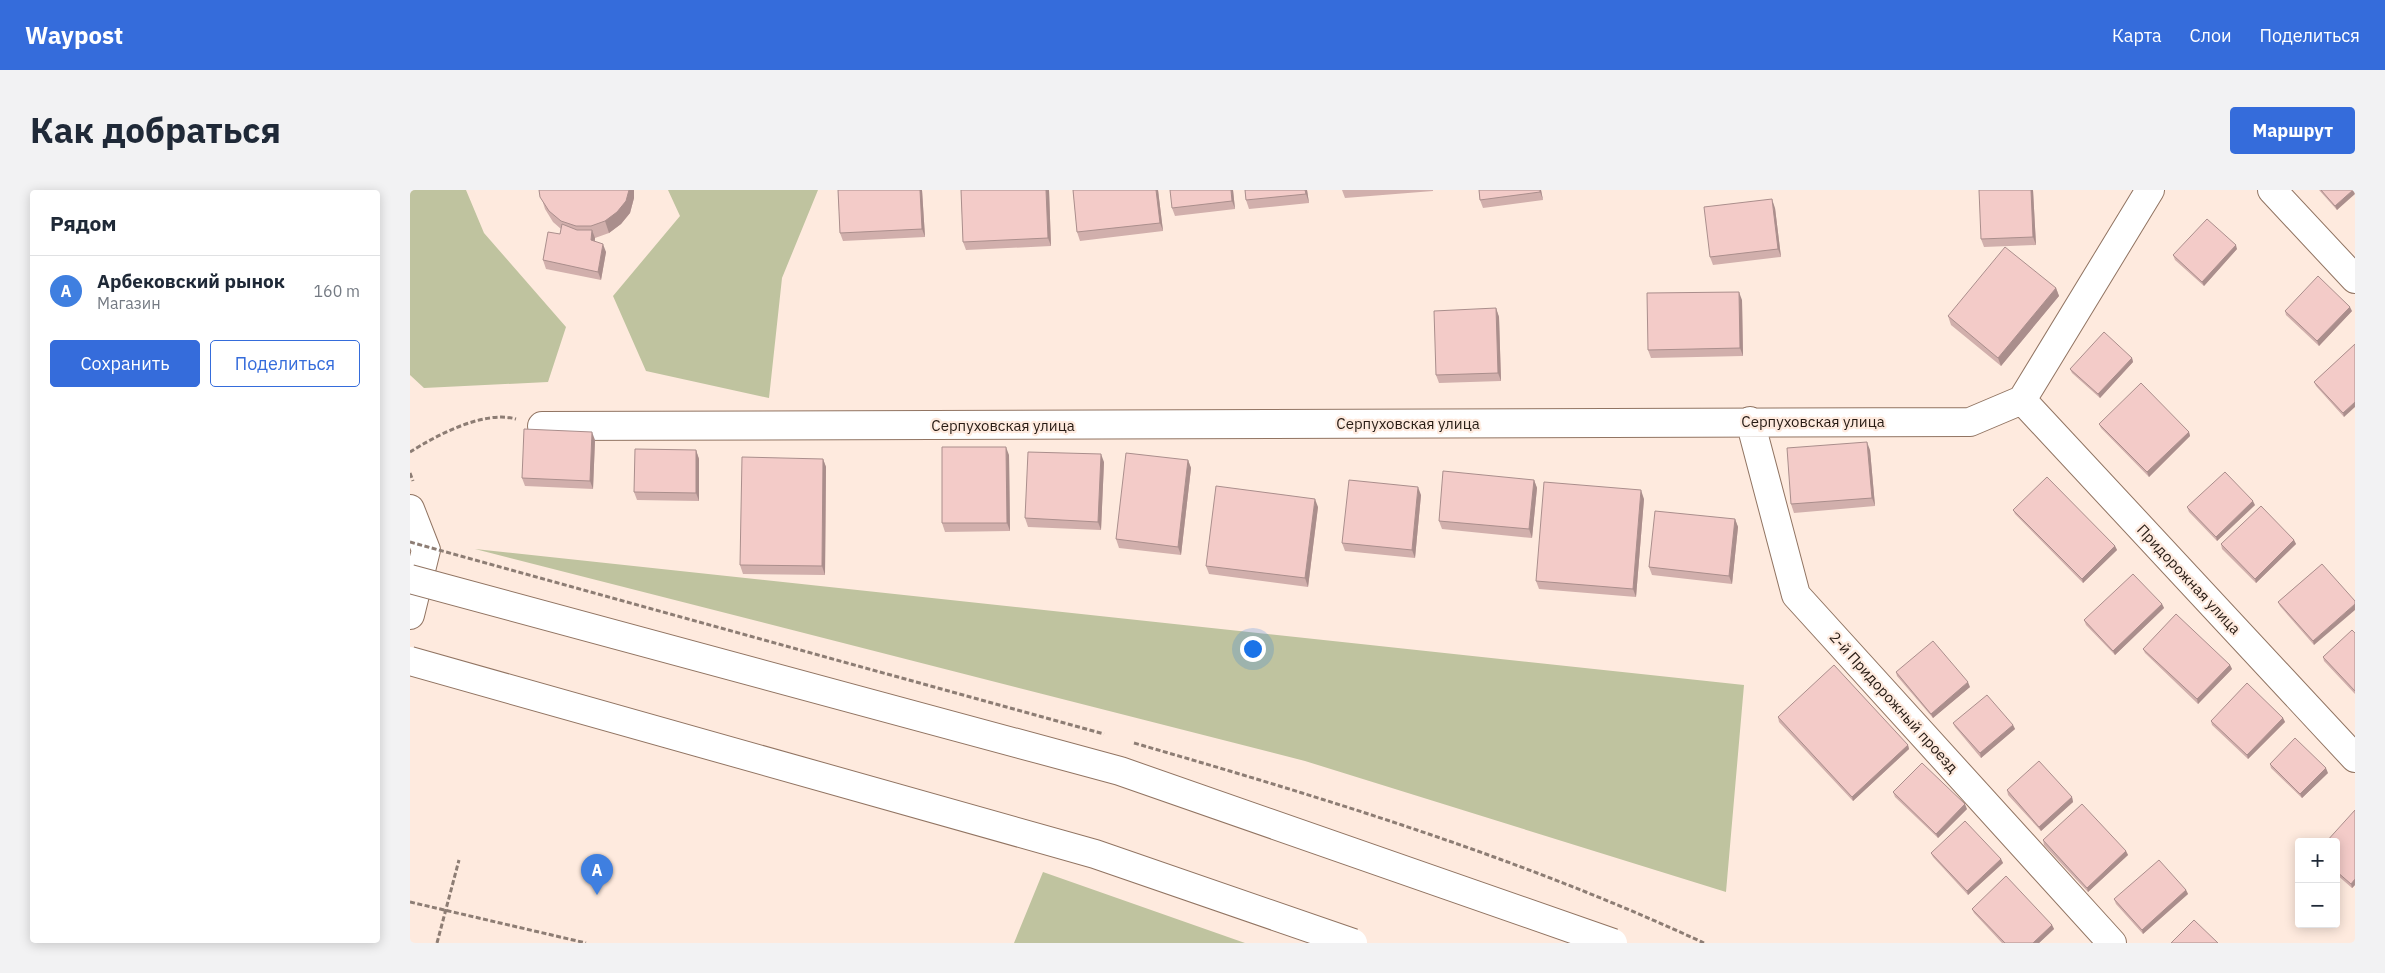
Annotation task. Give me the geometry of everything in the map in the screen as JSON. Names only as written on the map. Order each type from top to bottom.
[{"type":"street","points":[[2022,400],[2150,190]]},
{"type":"street","points":[[2272,190],[2355,279]]},
{"type":"street","name":"Серпуховская улица","points":[[542,426],[1750,421],[1970,422],[2022,400]]},
{"type":"street","name":"Придорожная улица","points":[[2022,400],[2355,758]]},
{"type":"street","name":"2-й Придорожный проезд","points":[[1750,421],[1796,594],[2112,943]]},
{"type":"street","points":[[410,509],[426,550],[410,615]]},
{"type":"street","points":[[410,579],[1120,771],[1613,943]]},
{"type":"street","points":[[410,661],[1095,854],[1353,943]]},
{"type":"path","points":[[410,452],[459,425],[507,416],[542,426]]},
{"type":"path","points":[[437,943],[459,860]]},
{"type":"path","points":[[410,902],[586,943]]},
{"type":"green space","points":[[410,190],[466,190],[484,233],[566,327],[548,382],[424,388],[410,375]]},
{"type":"green space","points":[[668,190],[818,190],[782,278],[769,398],[646,371],[613,296],[680,216]]},
{"type":"green space","points":[[475,549],[1744,685],[1726,892],[1305,761]]},
{"type":"green space","points":[[1043,872],[1245,943],[1014,943]]},
{"type":"building","points":[[539,190],[629,190],[626,201],[617,212],[605,221],[591,226],[576,226],[561,221],[549,211],[540,197]]},
{"type":"building","points":[[838,190],[920,190],[922,229],[840,233]]},
{"type":"building","points":[[961,190],[1046,190],[1048,238],[963,242]]},
{"type":"building","points":[[1073,190],[1156,190],[1160,223],[1077,232]]},
{"type":"building","points":[[1170,190],[1231,190],[1232,201],[1172,208]]},
{"type":"building","points":[[1245,190],[1305,190],[1306,194],[1246,200]]},
{"type":"building","points":[[1479,190],[1540,190],[1540,192],[1480,200]]},
{"type":"building","points":[[1979,190],[2031,190],[2033,237],[1981,239]]},
{"type":"building","points":[[2321,190],[2353,190],[2335,206]]},
{"type":"building","points":[[1772,199],[1778,249],[1710,257],[1704,207]]},
{"type":"building","points":[[2207,219],[2236,245],[2202,282],[2173,255]]},
{"type":"building","points":[[562,224],[577,230],[592,230],[591,240],[603,244],[598,272],[543,260],[548,232],[560,234]]},
{"type":"building","points":[[2005,247],[2056,288],[1998,358],[1948,316]]},
{"type":"building","points":[[2318,276],[2350,307],[2317,341],[2285,311]]},
{"type":"building","points":[[1739,292],[1740,348],[1648,350],[1647,293]]},
{"type":"building","points":[[1496,308],[1498,373],[1436,375],[1434,311]]},
{"type":"building","points":[[2104,332],[2132,358],[2098,394],[2070,369]]},
{"type":"building","points":[[2355,344],[2355,402],[2343,413],[2314,382]]},
{"type":"building","points":[[2141,383],[2189,432],[2147,472],[2099,424]]},
{"type":"building","points":[[524,429],[592,432],[590,481],[522,478]]},
{"type":"building","points":[[1867,442],[1872,498],[1791,504],[1787,448]]},
{"type":"building","points":[[942,447],[1006,447],[1007,523],[942,523]]},
{"type":"building","points":[[635,449],[696,450],[696,493],[634,492]]},
{"type":"building","points":[[1028,452],[1101,454],[1098,522],[1025,518]]},
{"type":"building","points":[[1126,453],[1188,460],[1178,547],[1116,539]]},
{"type":"building","points":[[742,457],[823,459],[822,566],[740,565]]},
{"type":"building","points":[[1443,471],[1534,480],[1529,529],[1439,521]]},
{"type":"building","points":[[2225,472],[2253,501],[2216,537],[2187,507]]},
{"type":"building","points":[[2047,477],[2115,546],[2082,579],[2013,510]]},
{"type":"building","points":[[1349,480],[1418,487],[1412,550],[1342,543]]},
{"type":"building","points":[[1544,482],[1641,490],[1633,589],[1536,581]]},
{"type":"building","points":[[1216,486],[1315,499],[1305,578],[1206,566]]},
{"type":"building","points":[[2261,506],[2294,540],[2255,579],[2221,544]]},
{"type":"building","points":[[1655,511],[1735,519],[1729,576],[1649,567]]},
{"type":"building","points":[[2322,564],[2355,601],[2355,604],[2313,641],[2278,602]]},
{"type":"building","points":[[2133,574],[2162,604],[2113,651],[2084,620]]},
{"type":"building","points":[[2176,614],[2230,665],[2197,699],[2143,649]]},
{"type":"building","points":[[2352,630],[2355,633],[2355,691],[2323,657]]},
{"type":"building","points":[[1933,641],[1968,682],[1931,714],[1896,672]]},
{"type":"building","points":[[1834,665],[1908,745],[1852,797],[1778,717]]},
{"type":"building","points":[[2247,683],[2283,718],[2247,755],[2211,721]]},
{"type":"building","points":[[1987,695],[2013,725],[1980,753],[1953,723]]},
{"type":"building","points":[[2295,738],[2326,768],[2300,794],[2270,764]]},
{"type":"building","points":[[2039,761],[2072,797],[2039,827],[2007,790]]},
{"type":"building","points":[[1922,763],[1965,804],[1936,834],[1893,792]]},
{"type":"building","points":[[2082,804],[2126,851],[2087,888],[2043,840]]},
{"type":"building","points":[[2355,810],[2355,879],[2351,884],[2340,874],[2340,838],[2330,838]]},
{"type":"building","points":[[1965,821],[2001,859],[1967,891],[1931,853]]},
{"type":"building","points":[[2159,860],[2186,890],[2142,930],[2114,899]]},
{"type":"building","points":[[2006,876],[2052,925],[2033,943],[2005,943],[1972,909]]},
{"type":"building","points":[[2194,920],[2218,943],[2171,943]]},
{"type":"place","name":"Арбековский рынок","points":[[597,895]]}]
